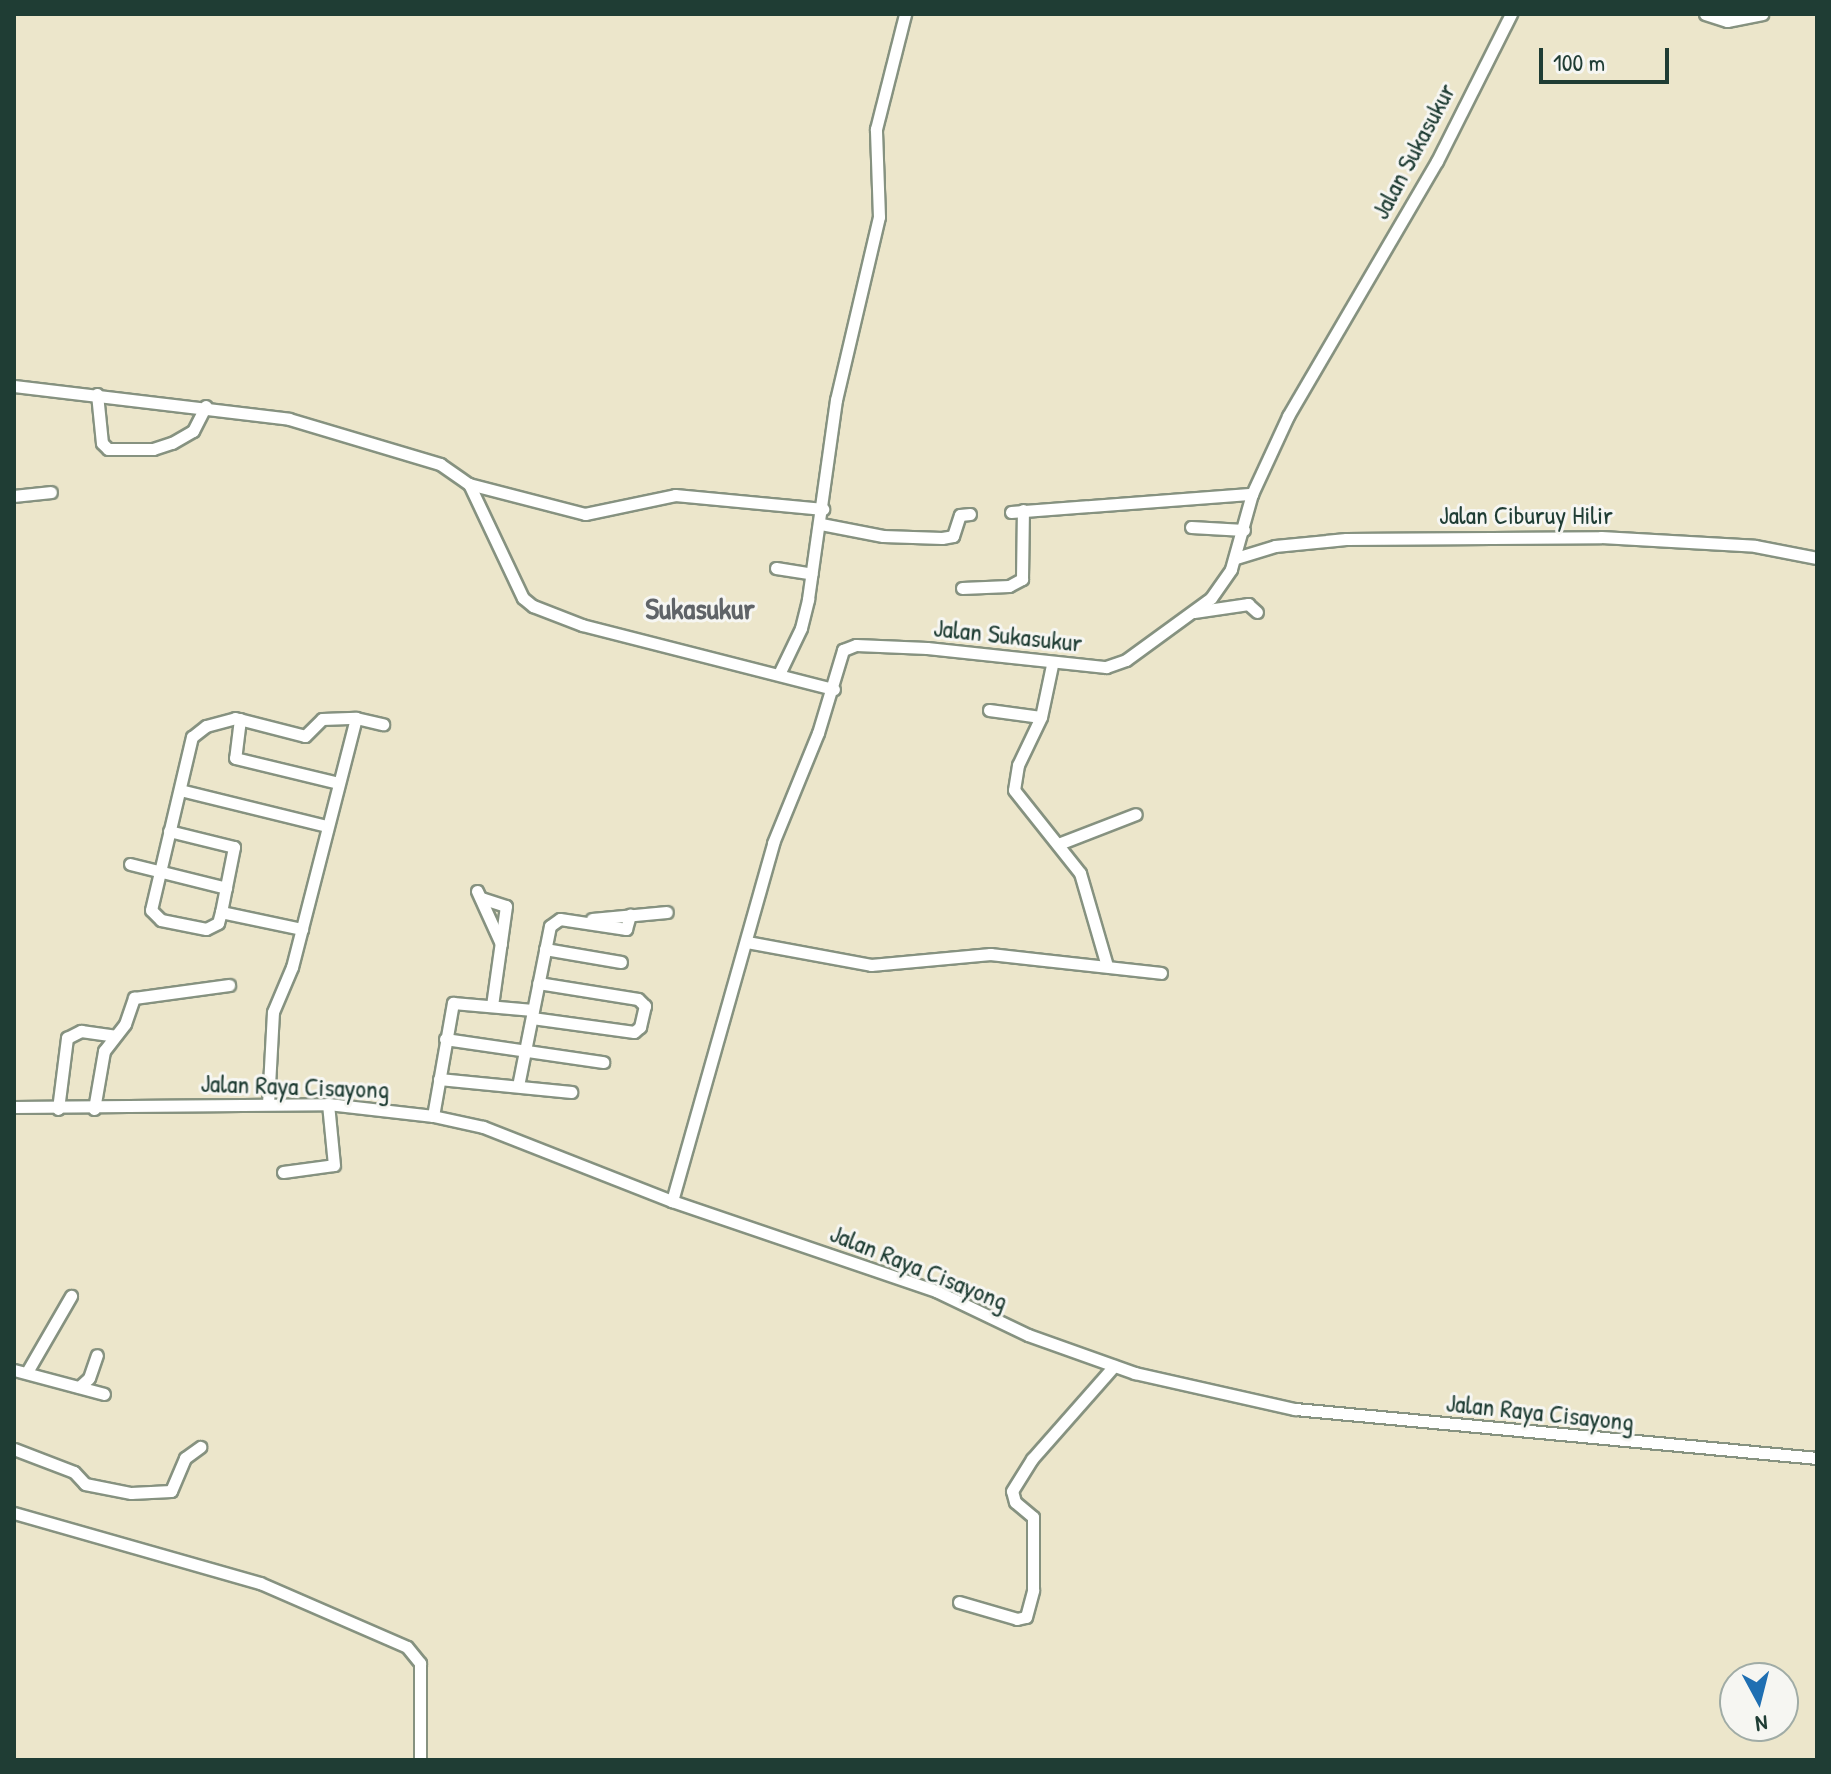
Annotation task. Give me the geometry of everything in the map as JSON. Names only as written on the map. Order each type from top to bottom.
[{"type":"street","points":[[779,674],[801,628],[812,574],[836,400],[879,217],[876,129],[905,14]]},
{"type":"street","name":"Jalan Sukasukur","points":[[672,1201],[773,843],[834,689],[840,656],[856,645],[972,652],[1052,665],[1115,665],[1217,591],[1236,558],[1252,494],[1288,416],[1437,161],[1511,14]]},
{"type":"street","points":[[1705,14],[1738,21],[1762,14]]},
{"type":"street","points":[[14,386],[206,406],[289,419],[419,457],[469,484],[585,514],[675,495],[823,509]]},
{"type":"street","points":[[97,394],[102,443],[108,449],[153,449],[172,443],[193,431],[206,406]]},
{"type":"street","points":[[469,484],[523,598],[533,606],[582,625],[834,689]]},
{"type":"street","points":[[14,496],[51,492]]},
{"type":"street","points":[[962,588],[1009,586],[1022,579],[1017,511],[1252,494]]},
{"type":"street","points":[[821,524],[883,536],[948,537],[955,533],[959,516],[970,514]]},
{"type":"street","points":[[1191,527],[1244,530]]},
{"type":"street","name":"Jalan Ciburuy Hilir","points":[[1236,558],[1275,546],[1346,539],[1601,537],[1755,546],[1817,558]]},
{"type":"street","points":[[776,568],[812,574]]},
{"type":"street","points":[[1192,612],[1248,604],[1257,612]]},
{"type":"street","points":[[1052,665],[1041,717],[1018,765],[1014,790],[1061,843],[1086,889],[1107,966]]},
{"type":"street","points":[[989,710],[1041,717]]},
{"type":"street","points":[[268,1104],[273,1012],[302,929],[356,718]]},
{"type":"street","points":[[169,831],[234,847],[221,912],[212,929],[155,916],[151,898],[180,790],[198,730],[240,719],[305,736],[322,719],[356,718],[383,724]]},
{"type":"street","points":[[240,719],[235,758],[338,783]]},
{"type":"street","points":[[180,790],[327,826]]},
{"type":"street","points":[[1061,843],[1136,814]]},
{"type":"street","points":[[130,864],[226,888]]},
{"type":"street","points":[[492,1005],[501,945],[506,906],[479,894],[501,945]]},
{"type":"street","points":[[221,912],[302,929]]},
{"type":"street","points":[[518,1086],[553,922],[573,921],[626,929],[630,915],[667,912]]},
{"type":"street","points":[[747,942],[871,965],[990,954],[1161,973]]},
{"type":"street","points":[[545,949],[621,962]]},
{"type":"street","points":[[433,1116],[453,1003],[492,1005],[634,1032],[640,1027],[645,1006],[638,999],[538,983]]},
{"type":"street","points":[[94,1109],[101,1061],[137,996],[229,985]]},
{"type":"street","points":[[58,1109],[67,1038],[81,1031],[115,1036]]},
{"type":"street","points":[[445,1039],[603,1062]]},
{"type":"street","points":[[439,1079],[571,1092]]},
{"type":"street","points":[[283,1172],[334,1165],[328,1104]]},
{"type":"street","name":"Jalan Raya Cisayong","points":[[14,1107],[94,1109],[328,1104],[433,1116],[483,1127],[672,1201],[936,1291],[1028,1335],[1114,1366],[1295,1409],[1817,1458]]},
{"type":"street","points":[[27,1372],[71,1296]]},
{"type":"street","points":[[79,1387],[89,1378],[97,1355]]},
{"type":"street","points":[[959,1602],[1017,1619],[1026,1617],[1033,1590],[1033,1517],[1015,1502],[1012,1491],[1032,1459],[1114,1366]]},
{"type":"street","points":[[14,1370],[104,1394]]},
{"type":"street","points":[[14,1449],[74,1472],[85,1484],[131,1493],[171,1491],[185,1458],[200,1447]]},
{"type":"street","points":[[14,1513],[260,1583],[407,1647],[420,1663],[420,1760]]},
{"type":"district","name":"Sukasukur","points":[[700,608]]}]
